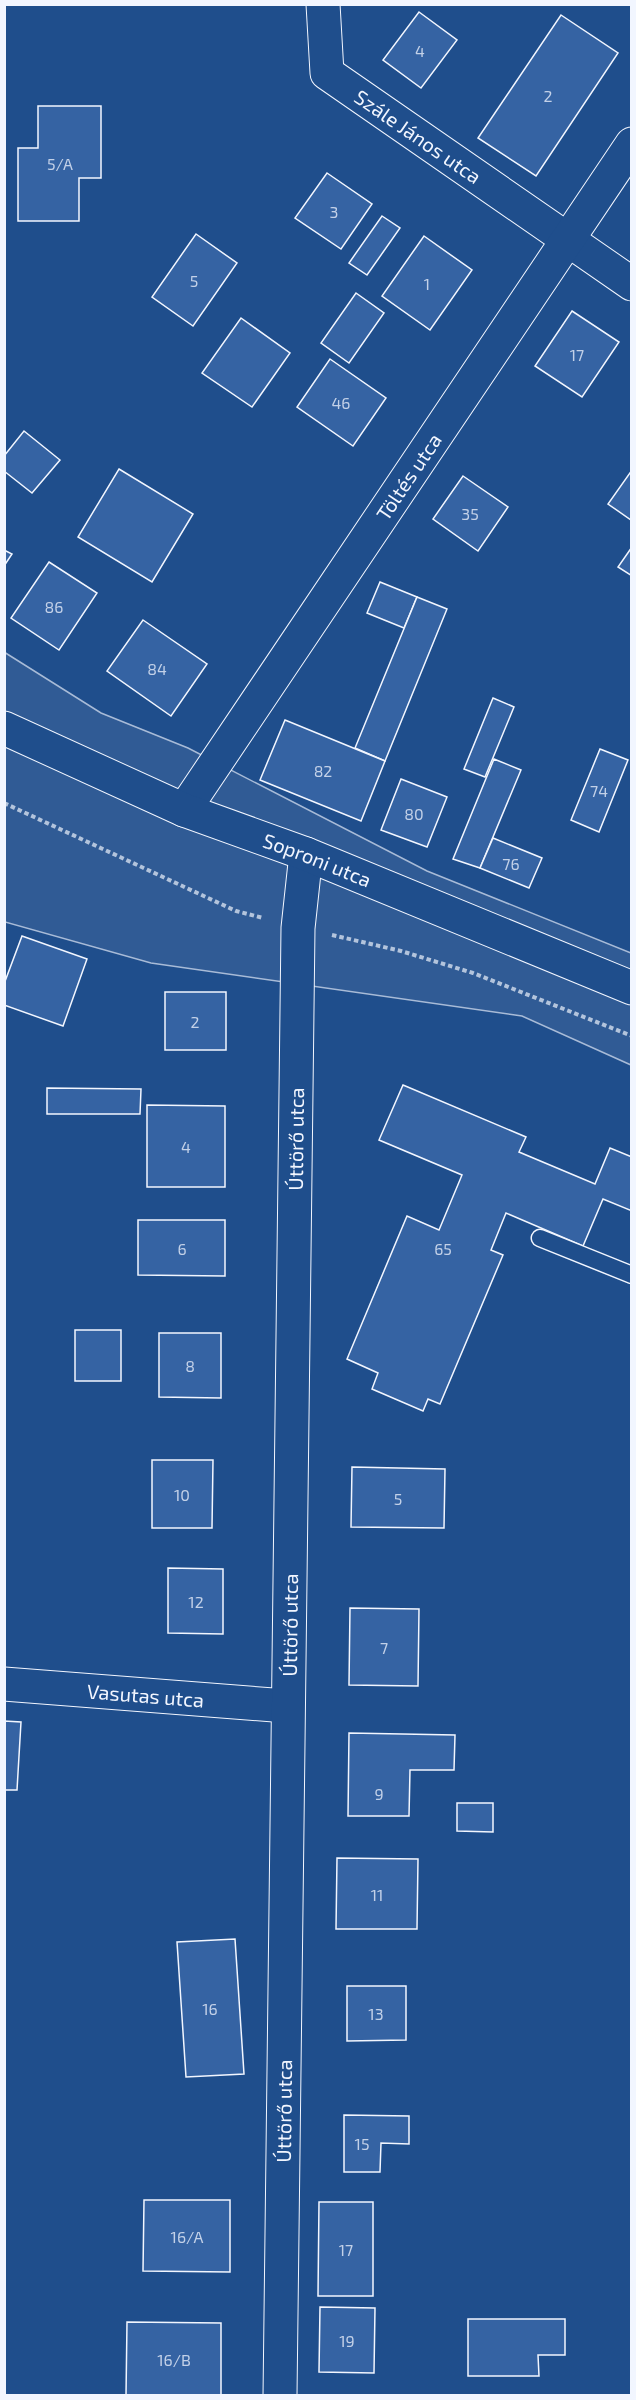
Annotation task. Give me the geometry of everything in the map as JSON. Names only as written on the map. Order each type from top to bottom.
[{"type":"street","name":"Szále János utca","points":[[323,4],[327,73],[566,238]]},
{"type":"street","name":"Töltés utca","points":[[184,810],[566,238],[632,144]]},
{"type":"street","points":[[566,238],[632,284]]},
{"type":"street","name":"Soproni utca","points":[[4,728],[184,810],[306,854],[632,988]]},
{"type":"street","name":"Úttörő utca","points":[[280,2396],[298,928],[306,854]]},
{"type":"street","name":"Vasutas utca","points":[[4,1683],[287,1706]]},
{"type":"lane","points":[[540,1238],[632,1275]]},
{"type":"path","points":[[4,803],[236,911],[298,928],[402,951],[473,973],[632,1036]]},
{"type":"shaded area","points":[[4,652],[101,713],[188,748],[427,871],[631,953],[631,1065],[522,1016],[151,963],[5,922]]},
{"type":"building","points":[[419,12],[457,40],[421,88],[383,60]]},
{"type":"building","points":[[561,15],[618,53],[536,176],[478,138]]},
{"type":"building","points":[[38,106],[101,106],[101,178],[79,178],[79,221],[18,221],[18,148],[38,148]]},
{"type":"building","points":[[327,173],[372,204],[341,249],[295,218]]},
{"type":"building","points":[[382,216],[400,228],[367,275],[349,263]]},
{"type":"building","points":[[196,234],[237,263],[193,326],[152,297]]},
{"type":"building","points":[[424,236],[472,270],[430,330],[382,296]]},
{"type":"building","points":[[356,293],[384,313],[349,363],[321,343]]},
{"type":"building","points":[[572,311],[619,342],[582,397],[535,366]]},
{"type":"building","points":[[241,318],[290,353],[252,407],[202,373]]},
{"type":"building","points":[[330,359],[386,398],[353,446],[297,407]]},
{"type":"building","points":[[24,431],[60,460],[32,493],[4,471],[4,456]]},
{"type":"building","points":[[119,469],[193,514],[152,582],[78,537]]},
{"type":"building","points":[[632,470],[632,519],[631,520],[608,504]]},
{"type":"building","points":[[463,476],[508,507],[478,551],[433,519]]},
{"type":"building","points":[[632,547],[632,576],[618,567]]},
{"type":"building","points":[[4,550],[12,554],[4,566]]},
{"type":"building","points":[[49,562],[97,593],[59,650],[11,618]]},
{"type":"building","points":[[380,582],[417,597],[404,628],[367,613]]},
{"type":"building","points":[[417,597],[447,609],[385,761],[355,748]]},
{"type":"building","points":[[143,620],[207,664],[171,716],[107,671]]},
{"type":"building","points":[[493,698],[514,707],[485,777],[464,769]]},
{"type":"building","points":[[285,720],[385,761],[361,821],[260,780]]},
{"type":"building","points":[[600,749],[628,760],[599,832],[571,820]]},
{"type":"building","points":[[494,759],[521,770],[480,868],[453,859]]},
{"type":"building","points":[[401,779],[447,797],[427,847],[381,830]]},
{"type":"building","points":[[493,838],[542,858],[529,888],[480,868]]},
{"type":"building","points":[[22,936],[87,959],[63,1026],[4,1005],[4,984]]},
{"type":"building","points":[[165,992],[226,992],[226,1050],[165,1050]]},
{"type":"building","points":[[403,1085],[526,1137],[519,1152],[595,1184],[610,1148],[632,1157],[632,1211],[603,1199],[583,1246],[506,1213],[491,1250],[503,1255],[440,1404],[428,1399],[423,1411],[372,1389],[378,1373],[347,1359],[407,1216],[439,1230],[462,1175],[379,1140]]},
{"type":"building","points":[[47,1088],[141,1089],[140,1114],[47,1114]]},
{"type":"building","points":[[147,1105],[225,1106],[225,1187],[147,1187]]},
{"type":"building","points":[[138,1220],[225,1220],[225,1276],[138,1275]]},
{"type":"building","points":[[75,1330],[121,1330],[121,1381],[75,1381]]},
{"type":"building","points":[[159,1333],[221,1333],[221,1398],[159,1397]]},
{"type":"building","points":[[152,1460],[213,1460],[212,1528],[152,1528]]},
{"type":"building","points":[[352,1467],[445,1469],[444,1528],[351,1527]]},
{"type":"building","points":[[168,1568],[223,1569],[223,1634],[168,1633]]},
{"type":"building","points":[[350,1608],[419,1609],[418,1686],[349,1685]]},
{"type":"building","points":[[4,1721],[21,1722],[17,1790],[4,1790]]},
{"type":"building","points":[[349,1733],[455,1735],[454,1770],[410,1770],[409,1816],[348,1816]]},
{"type":"building","points":[[457,1803],[493,1803],[493,1832],[457,1831]]},
{"type":"building","points":[[337,1858],[418,1859],[417,1929],[336,1929]]},
{"type":"building","points":[[235,1939],[244,2074],[186,2077],[177,1942]]},
{"type":"building","points":[[347,1986],[406,1986],[406,2040],[347,2041]]},
{"type":"building","points":[[344,2115],[409,2116],[409,2144],[381,2143],[380,2172],[344,2172]]},
{"type":"building","points":[[144,2200],[230,2200],[230,2272],[143,2271]]},
{"type":"building","points":[[319,2202],[373,2202],[373,2296],[318,2296]]},
{"type":"building","points":[[320,2307],[375,2308],[374,2373],[319,2372]]},
{"type":"building","points":[[468,2319],[565,2319],[565,2355],[538,2355],[539,2376],[468,2376]]},
{"type":"building","points":[[127,2322],[221,2323],[221,2396],[126,2396]]}]
